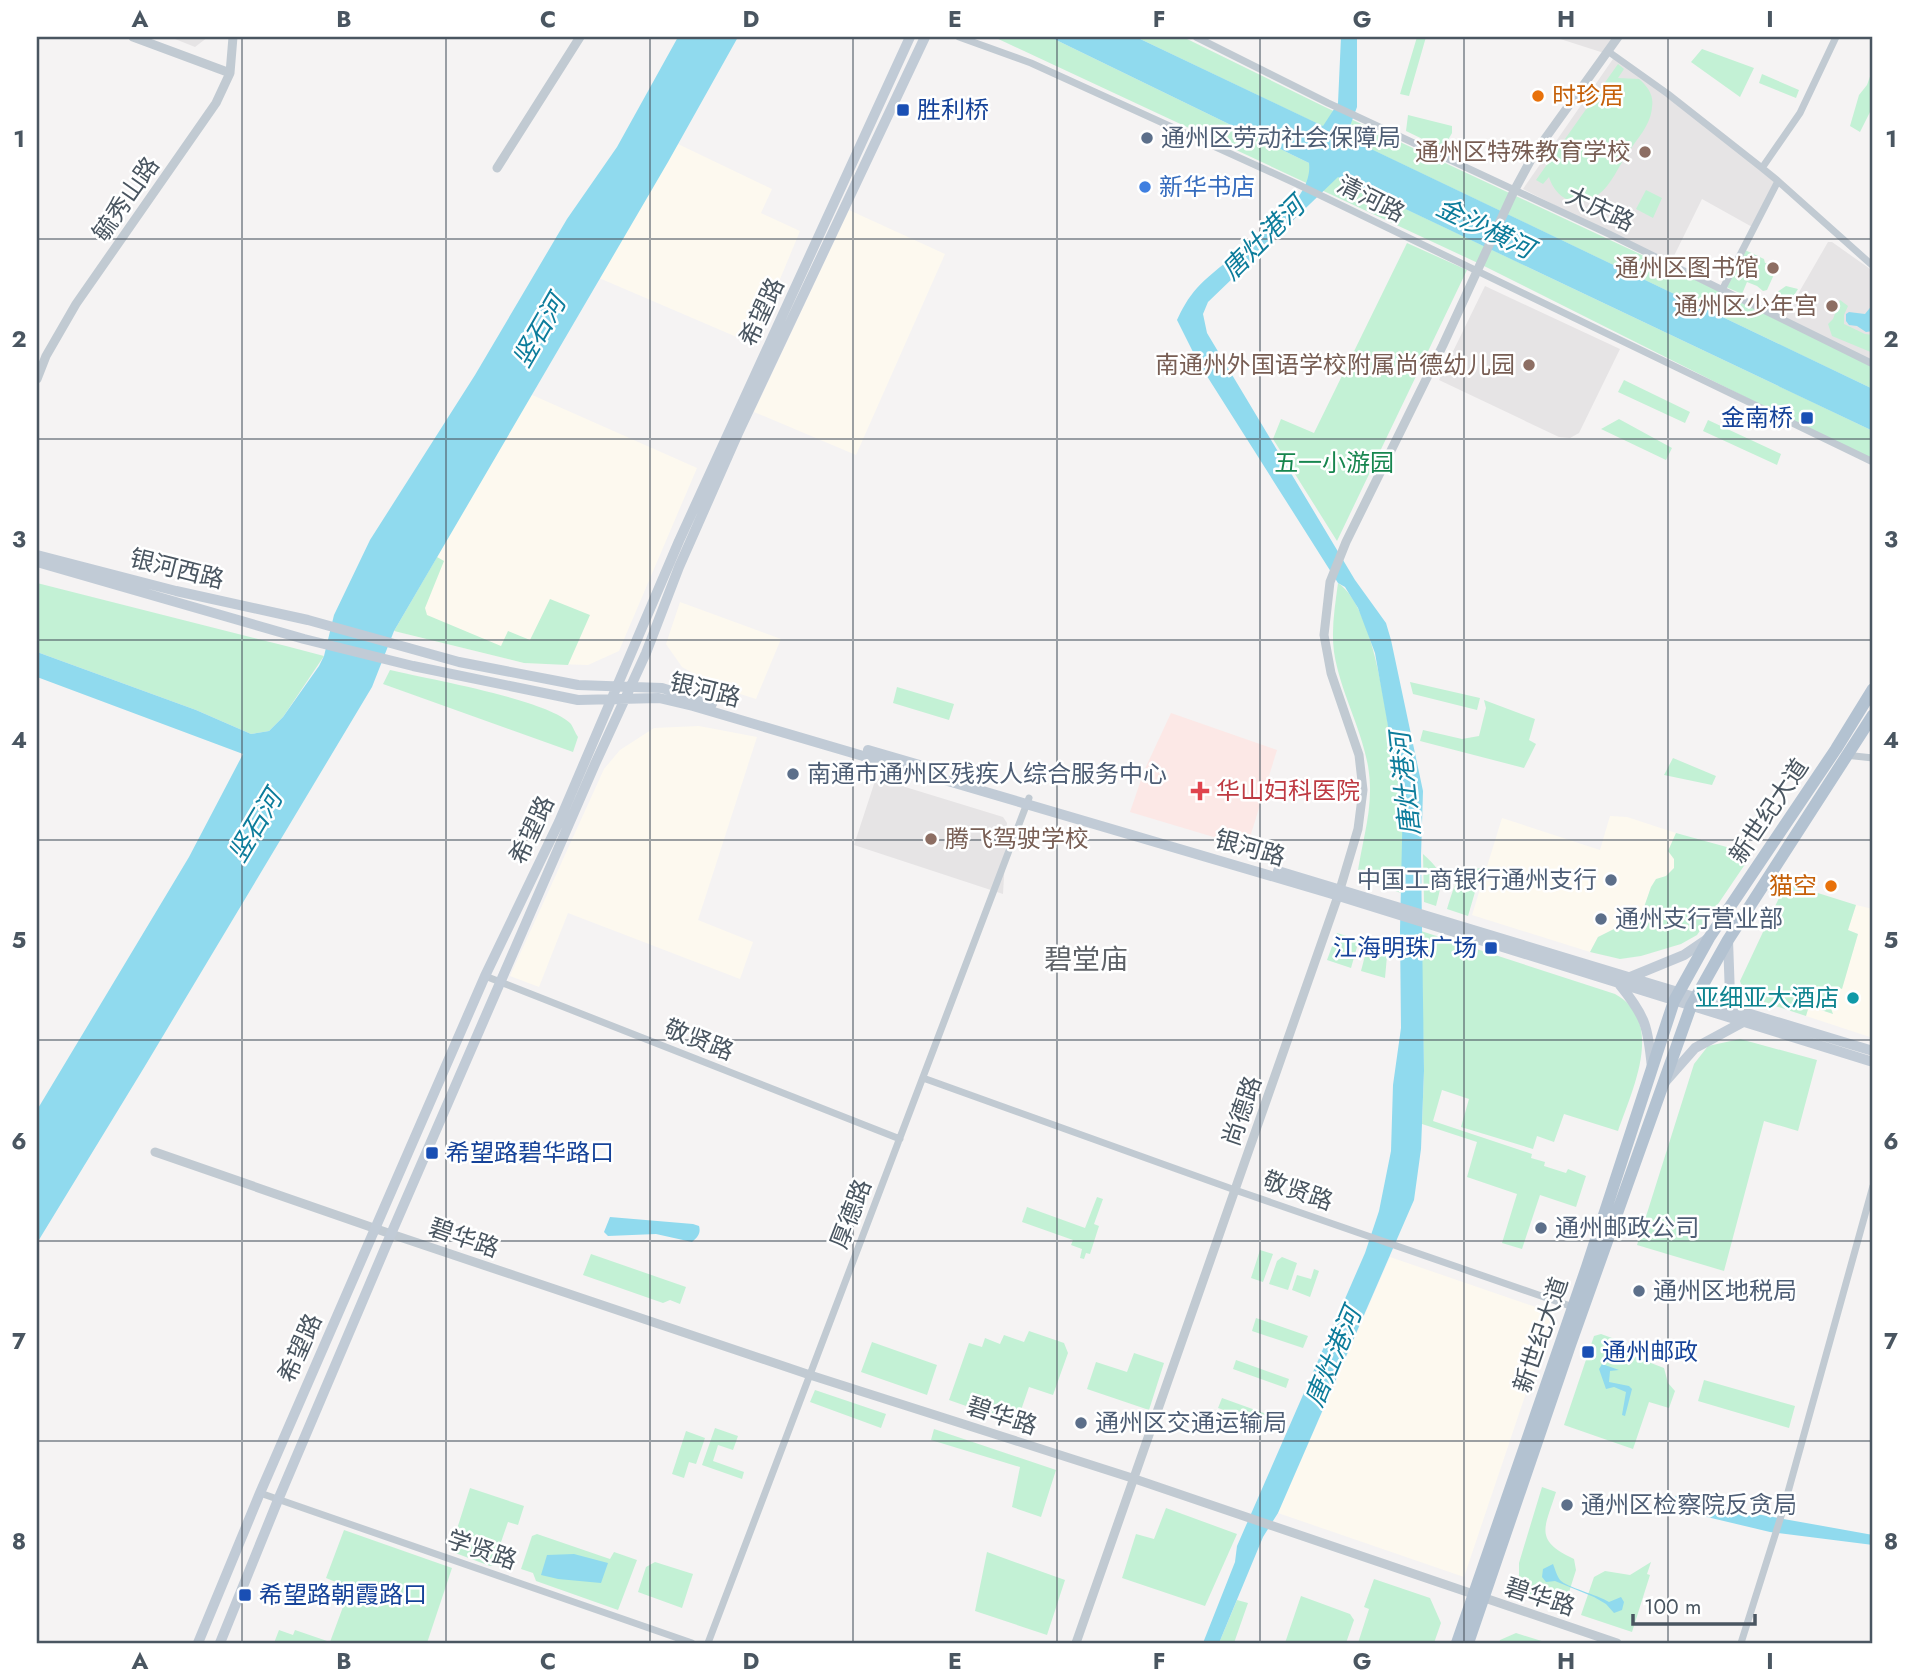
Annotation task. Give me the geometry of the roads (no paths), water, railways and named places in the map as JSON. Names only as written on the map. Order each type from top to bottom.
[{"type":"main road","name":"希望路","points":[[198,1643],[260,1493],[485,976],[559,822],[679,541],[910,37]]},
{"type":"main road","name":"希望路","points":[[220,1643],[278,1500],[499,982],[594,764],[626,700],[679,567],[739,431],[925,37]]},
{"type":"main road","name":"银河西路","points":[[37,555],[176,591],[309,621],[459,662],[578,685],[618,686]]},
{"type":"main road","name":"银河西路","points":[[37,562],[304,639],[412,666],[578,700],[611,701]]},
{"type":"main road","name":"银河路","points":[[618,686],[662,688],[896,757],[1028,801]]},
{"type":"main road","name":"新世纪大道","points":[[1457,1643],[1478,1597],[1577,1308],[1693,1002],[1841,753],[1873,689]]},
{"type":"main road","name":"银河路","points":[[611,701],[659,698],[693,706],[1339,892],[1693,1002],[1873,1051]]},
{"type":"main road","name":"新世纪大道","points":[[1577,1308],[1587,1267],[1676,996],[1709,938],[1841,753],[1873,715]]},
{"type":"main road","points":[[1652,1071],[1648,1031],[1640,1009],[1624,981],[1684,955],[1709,938]]},
{"type":"main road","points":[[1664,1084],[1695,1048],[1741,1016],[1730,996],[1728,940]]},
{"type":"main road","name":"银河路","points":[[1741,1016],[1873,1062]]},
{"type":"main road","name":"新世纪大道","points":[[1468,1643],[1478,1597]]},
{"type":"street","points":[[133,37],[230,73]]},
{"type":"street","name":"毓秀山路","points":[[37,379],[46,356],[76,304],[216,103],[230,73],[233,37]]},
{"type":"street","points":[[497,168],[580,37]]},
{"type":"street","name":"清河路","points":[[959,37],[1042,68],[1297,184],[1873,462]]},
{"type":"street","name":"大庆路","points":[[1196,37],[1328,103],[1609,234],[1873,364]]},
{"type":"street","points":[[1477,270],[1534,155],[1618,37]]},
{"type":"street","points":[[1762,169],[1800,113],[1836,37]]},
{"type":"street","points":[[1609,52],[1668,94],[1778,181],[1873,266]]},
{"type":"street","points":[[1722,290],[1778,181]]},
{"type":"street","name":"尚德路","points":[[1076,1643],[1339,892],[1358,829],[1363,790],[1359,755],[1331,673],[1324,635],[1330,582],[1346,542],[1477,270]]},
{"type":"street","points":[[1841,753],[1873,758]]},
{"type":"street","name":"厚德路","points":[[708,1643],[1028,801]]},
{"type":"street","name":"敬贤路","points":[[485,976],[900,1139]]},
{"type":"street","name":"敬贤路","points":[[923,1078],[1235,1190],[1577,1308]]},
{"type":"street","name":"碧华路","points":[[155,1152],[810,1375],[1132,1478],[1617,1643]]},
{"type":"street","points":[[1741,1643],[1783,1510],[1873,1186]]},
{"type":"street","name":"学贤路","points":[[260,1493],[692,1643]]},
{"type":"water","name":"竖石河","points":[[678,37],[738,37],[394,631],[372,687],[37,1243],[37,1110],[189,857],[243,754],[37,677],[37,652],[196,710],[251,734],[269,731],[283,717],[319,666],[334,615],[370,540],[475,375],[567,219],[617,147]]},
{"type":"water","points":[[1050,37],[1136,37],[1323,126],[1338,103],[1341,37],[1357,37],[1357,107],[1346,137],[1873,389],[1873,431],[1338,177],[1208,302],[1203,314],[1207,333],[1355,580],[1386,623],[1423,791],[1421,856],[1424,1071],[1421,1149],[1414,1200],[1278,1513],[1263,1537],[1219,1643],[1203,1643],[1235,1562],[1237,1546],[1365,1253],[1379,1211],[1391,1151],[1393,1085],[1401,1028],[1403,796],[1375,653],[1358,608],[1345,587],[1338,583],[1198,362],[1177,320],[1197,288],[1210,275],[1284,214],[1307,180],[1309,163]]},
{"type":"water","points":[[1873,304],[1873,331],[1866,332],[1846,321],[1846,314],[1849,312],[1865,314]]},
{"type":"water","points":[[610,1217],[693,1224],[699,1226],[700,1231],[692,1242],[656,1234],[608,1236],[604,1232]]},
{"type":"water","points":[[1602,1364],[1619,1370],[1610,1371],[1609,1382],[1632,1389],[1625,1416],[1622,1415],[1626,1392],[1614,1387],[1606,1389],[1599,1369]]},
{"type":"water","points":[[1680,1493],[1734,1510],[1873,1535],[1873,1545],[1770,1532],[1686,1512],[1674,1506],[1675,1497]]},
{"type":"water","points":[[574,1554],[608,1563],[601,1583],[541,1575],[547,1555]]},
{"type":"water","points":[[1553,1564],[1560,1580],[1569,1585],[1609,1602],[1621,1597],[1624,1602],[1622,1610],[1614,1613],[1594,1597],[1555,1581],[1546,1582],[1542,1577],[1543,1569]]},
{"type":"place","name":"时珍居","points":[[1538,96]]},
{"type":"place","name":"胜利桥","points":[[903,110]]},
{"type":"place","name":"通州区劳动社会保障局","points":[[1147,138]]},
{"type":"place","name":"通州区特殊教育学校","points":[[1645,152]]},
{"type":"place","name":"新华书店","points":[[1145,187]]},
{"type":"place","name":"通州区图书馆","points":[[1773,268]]},
{"type":"place","name":"通州区少年宫","points":[[1832,306]]},
{"type":"place","name":"南通州外国语学校附属尚德幼儿园","points":[[1529,365]]},
{"type":"place","name":"金南桥","points":[[1807,418]]},
{"type":"place","name":"南通市通州区残疾人综合服务中心","points":[[793,774]]},
{"type":"place","name":"华山妇科医院","points":[[1200,791]]},
{"type":"place","name":"腾飞驾驶学校","points":[[931,839]]},
{"type":"place","name":"中国工商银行通州支行","points":[[1611,880]]},
{"type":"place","name":"猫空","points":[[1831,886]]},
{"type":"place","name":"通州支行营业部","points":[[1601,919]]},
{"type":"place","name":"江海明珠广场","points":[[1491,948]]},
{"type":"place","name":"亚细亚大酒店","points":[[1853,998]]},
{"type":"place","name":"希望路碧华路口","points":[[432,1153]]},
{"type":"place","name":"通州邮政公司","points":[[1541,1228]]},
{"type":"place","name":"通州区地税局","points":[[1639,1291]]},
{"type":"place","name":"通州邮政","points":[[1588,1352]]},
{"type":"place","name":"通州区交通运输局","points":[[1081,1423]]},
{"type":"place","name":"通州区检察院反贪局","points":[[1567,1505]]},
{"type":"place","name":"希望路朝霞路口","points":[[245,1595]]},
{"type":"district","name":"碧堂庙","points":[[1086,959]]},
{"type":"water label","name":"金沙横河","points":[[1485,228]]},
{"type":"water label","name":"唐灶港河","points":[[1263,238]]},
{"type":"water label","name":"唐灶港河","points":[[1405,784]]},
{"type":"water label","name":"唐灶港河","points":[[1333,1357]]},
{"type":"park label","name":"五一小游园","points":[[1334,463]]}]
